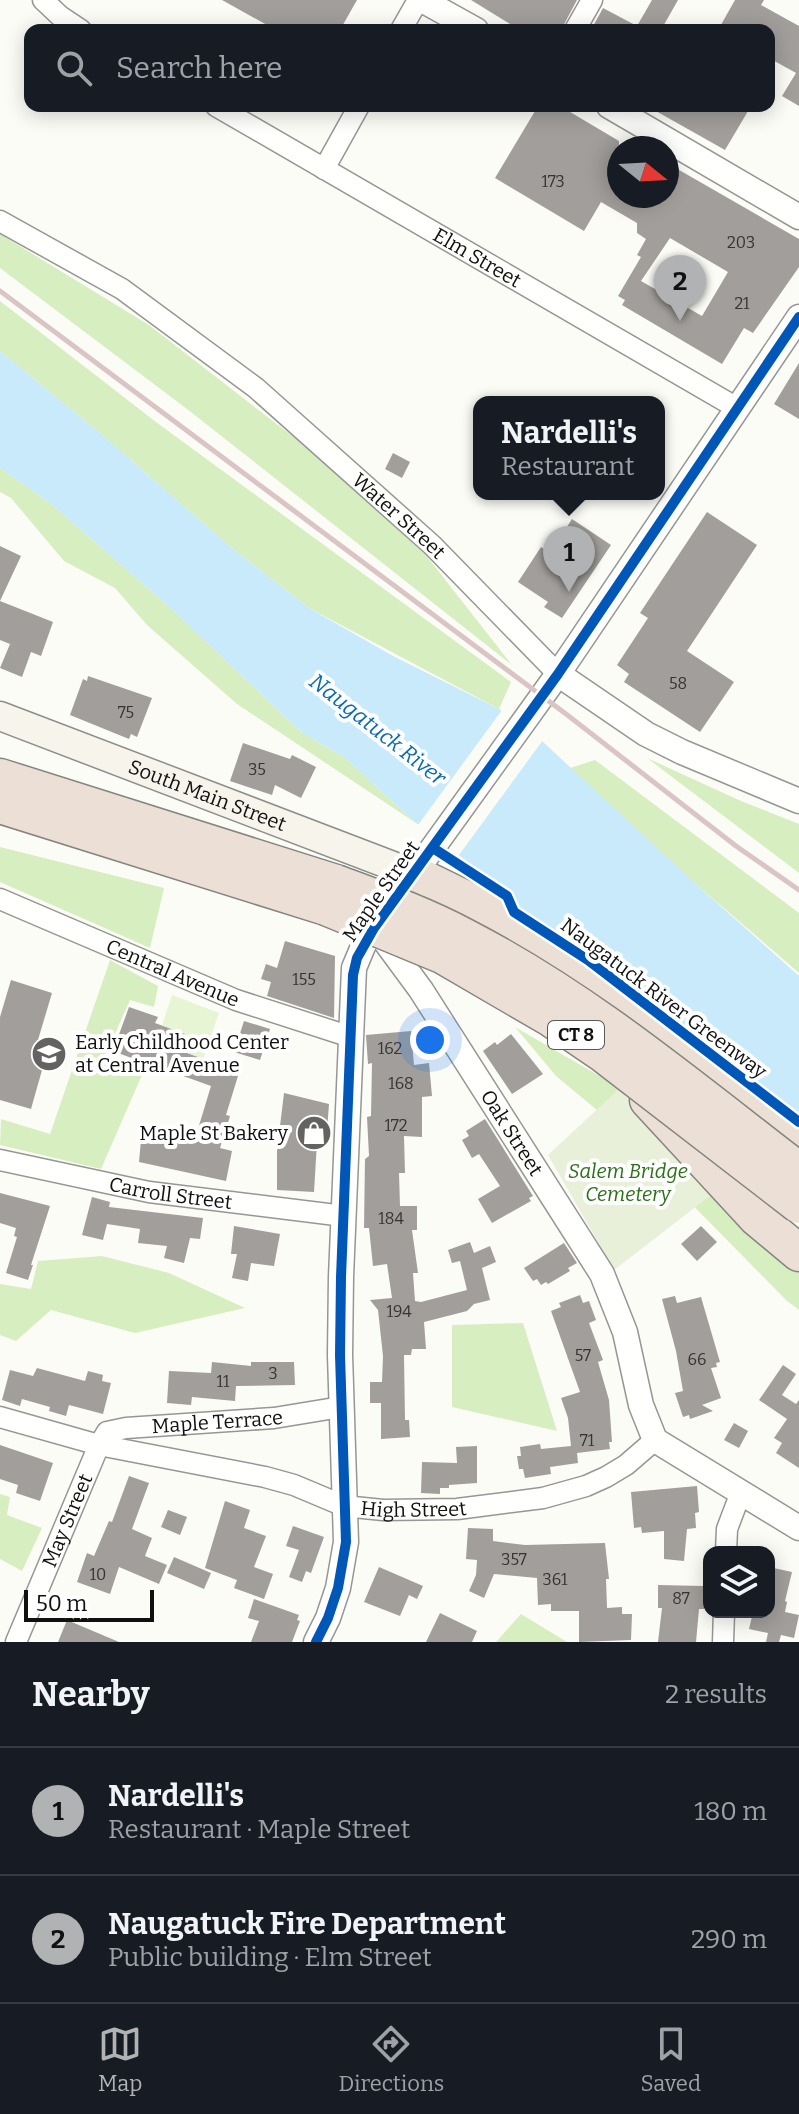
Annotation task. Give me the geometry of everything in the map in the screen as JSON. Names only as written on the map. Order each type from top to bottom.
[{"type":"highway","name":"CT 8","points":[[3,785],[331,895],[406,909],[464,936],[574,1000],[799,1171]]},
{"type":"highway","points":[[0,831],[331,895]]},
{"type":"highway","points":[[414,874],[506,922],[588,978],[799,1138]]},
{"type":"highway","points":[[414,874],[420,891],[431,907],[580,1027],[757,1218],[799,1253]]},
{"type":"highway","name":"CT 8","points":[[331,895],[552,1019],[602,1053],[799,1205]]},
{"type":"main road","name":"South Main Street","points":[[0,716],[414,874]]},
{"type":"street","points":[[43,0],[72,24]]},
{"type":"street","points":[[405,24],[420,0],[465,24]]},
{"type":"street","points":[[578,24],[592,0]]},
{"type":"street","name":"Elm Street","points":[[226,112],[737,408]]},
{"type":"street","points":[[324,169],[356,112]]},
{"type":"street","points":[[619,112],[799,217]]},
{"type":"street","name":"Water Street","points":[[0,221],[122,289],[256,388],[432,545],[558,674],[646,734],[799,801]]},
{"type":"street","name":"Maple Street","points":[[316,1642],[328,1618],[344,1564],[341,1407],[344,1216],[354,968],[357,958],[374,928],[558,674],[799,317]]},
{"type":"street","name":"Central Avenue","points":[[0,899],[236,1000],[351,1037]]},
{"type":"street","name":"Oak Street","points":[[374,928],[387,941],[421,990],[602,1274],[625,1332],[641,1405],[655,1440]]},
{"type":"street","name":"Carroll Street","points":[[0,1160],[149,1192],[344,1216]]},
{"type":"street","name":"Maple Terrace","points":[[99,1445],[112,1429],[274,1418],[341,1407]]},
{"type":"street","name":"High Street","points":[[0,1417],[99,1445],[265,1477],[294,1485],[344,1506],[383,1510],[433,1510],[543,1498],[606,1477],[626,1465],[655,1440]]},
{"type":"street","points":[[655,1440],[799,1528]]},
{"type":"street","name":"May Street","points":[[16,1642],[99,1445]]},
{"type":"street","points":[[726,1546],[727,1529],[741,1492]]},
{"type":"street","points":[[723,1642],[724,1618]]},
{"type":"green space","points":[[0,234],[149,325],[309,449],[425,554],[512,665],[187,409],[0,268]]},
{"type":"green space","points":[[0,301],[156,422],[511,682],[499,709],[309,608],[233,549],[0,351]]},
{"type":"green space","points":[[0,468],[50,503],[165,603],[301,732],[345,758],[416,823],[237,704],[147,625],[115,588],[64,561],[11,498],[0,492]]},
{"type":"green space","points":[[647,758],[799,824],[799,873]]},
{"type":"green space","points":[[595,760],[799,913],[799,973],[697,885],[570,768]]},
{"type":"green space","points":[[0,847],[164,888],[150,948],[0,882]]},
{"type":"green space","points":[[110,960],[158,986],[154,1007],[130,1000],[105,1056],[145,1068],[101,1169],[0,1145],[1,1119],[50,1134]]},
{"type":"green space","points":[[172,995],[219,1013],[203,1059],[179,1050],[184,1034],[162,1025]]},
{"type":"green space","points":[[515,1027],[610,1082],[746,1224],[799,1264],[799,1310],[609,1120],[556,1076]]},
{"type":"green space","name":"Salem Bridge Cemetery","points":[[619,1089],[715,1192],[614,1270],[548,1155]]},
{"type":"green space","points":[[102,1256],[169,1273],[245,1308],[135,1333],[51,1310],[16,1341],[0,1335],[0,1284],[31,1289],[38,1261]]},
{"type":"green space","points":[[523,1323],[557,1431],[452,1407],[452,1325]]},
{"type":"green space","points":[[0,1494],[10,1497],[7,1515],[42,1528],[22,1571],[0,1559]]},
{"type":"green space","points":[[521,1614],[567,1642],[496,1642]]},
{"type":"water","name":"Naugatuck River","points":[[0,351],[233,549],[309,608],[393,656],[499,709],[542,741],[799,976],[799,1154],[517,913],[508,892],[416,823],[345,758],[301,732],[165,603],[50,503],[0,468]]},
{"type":"pier","points":[[502,710],[543,740],[459,855],[418,825]]},
{"type":"building","points":[[222,0],[357,0],[343,24],[265,24]]},
{"type":"building","points":[[471,0],[577,0],[564,24],[510,24]]},
{"type":"building","points":[[652,0],[678,0],[664,24],[638,24]]},
{"type":"building","points":[[735,0],[764,0],[761,5],[799,26],[799,106],[782,96],[796,73],[775,61],[775,24],[721,24]]},
{"type":"building","points":[[603,8],[633,24],[594,24]]},
{"type":"building","points":[[534,112],[570,112],[611,136],[607,136],[607,206],[601,202],[584,231],[495,178]]},
{"type":"building","points":[[658,112],[747,112],[725,150]]},
{"type":"building","points":[[679,170],[799,239],[799,267],[753,333],[744,328],[722,364],[622,305],[625,300],[618,296],[641,257],[637,255],[646,239],[637,233],[637,223],[611,208],[679,208]],"holes":[[[670,238],[728,272],[702,316],[641,281]]]},
{"type":"building","points":[[799,363],[799,419],[774,404]]},
{"type":"building","points":[[393,453],[410,462],[402,478],[385,469]]},
{"type":"building","points":[[707,512],[757,545],[687,651],[734,682],[700,732],[624,682],[629,674],[617,665],[648,618],[640,613]]},
{"type":"building","points":[[572,519],[611,545],[562,618],[544,607],[548,602],[518,582],[541,547],[550,553]]},
{"type":"building","points":[[0,546],[21,556],[0,601]]},
{"type":"building","points":[[0,601],[53,622],[41,656],[31,652],[22,677],[0,668],[10,644],[0,640]]},
{"type":"building","points":[[88,676],[152,698],[137,737],[131,734],[129,739],[70,715],[83,679],[87,681]]},
{"type":"building","points":[[243,743],[290,759],[292,755],[316,767],[301,798],[275,785],[272,795],[230,781]]},
{"type":"building","points":[[285,941],[335,956],[334,1018],[267,996],[271,982],[261,979],[266,964],[277,968]]},
{"type":"building","points":[[11,980],[52,993],[32,1060],[44,1063],[31,1109],[0,1100],[0,1017]]},
{"type":"building","points":[[129,1007],[158,1017],[155,1023],[185,1034],[179,1050],[203,1059],[201,1064],[238,1076],[220,1148],[232,1151],[226,1181],[139,1162],[141,1140],[150,1141],[150,1136],[194,1142],[211,1086],[147,1063],[145,1068],[132,1064],[134,1059],[113,1051]]},
{"type":"building","points":[[244,1021],[270,1029],[260,1060],[234,1052]]},
{"type":"building","points":[[411,1031],[414,1065],[429,1063],[432,1096],[422,1097],[422,1137],[404,1136],[405,1173],[399,1173],[400,1206],[417,1206],[417,1230],[412,1230],[418,1273],[413,1273],[415,1301],[467,1290],[460,1261],[452,1263],[448,1250],[470,1242],[474,1253],[490,1246],[496,1262],[482,1268],[490,1300],[474,1304],[467,1311],[424,1322],[426,1349],[412,1349],[411,1355],[404,1355],[405,1420],[409,1420],[410,1437],[381,1439],[381,1403],[370,1403],[370,1382],[382,1382],[383,1356],[378,1310],[370,1300],[392,1298],[387,1264],[373,1266],[369,1228],[364,1228],[372,1063],[368,1064],[366,1035]]},
{"type":"building","points":[[511,1034],[543,1074],[512,1094],[483,1051]]},
{"type":"building","points":[[284,1093],[329,1104],[326,1144],[317,1142],[314,1192],[277,1190],[277,1151]]},
{"type":"building","points":[[485,1119],[533,1196],[529,1198],[531,1201],[492,1223],[478,1199],[500,1186],[479,1154],[472,1158],[462,1140],[469,1136],[466,1131]]},
{"type":"building","points":[[0,1193],[50,1206],[28,1280],[6,1273],[17,1237],[14,1236],[16,1228],[0,1223]]},
{"type":"building","points":[[92,1197],[110,1202],[109,1207],[203,1218],[200,1239],[190,1238],[184,1263],[164,1258],[167,1246],[138,1243],[140,1229],[107,1224],[103,1240],[82,1235]]},
{"type":"building","points":[[234,1226],[280,1234],[274,1266],[251,1263],[248,1281],[232,1278],[237,1254],[231,1254]]},
{"type":"building","points":[[701,1226],[717,1242],[697,1261],[681,1244]]},
{"type":"building","points":[[564,1243],[577,1263],[548,1284],[541,1285],[537,1279],[533,1281],[524,1268]]},
{"type":"building","points":[[580,1295],[583,1303],[589,1301],[596,1320],[589,1323],[603,1360],[598,1362],[609,1400],[610,1449],[577,1453],[578,1463],[550,1467],[551,1474],[525,1478],[523,1469],[519,1469],[517,1456],[521,1456],[520,1447],[540,1444],[541,1449],[571,1446],[568,1418],[561,1398],[580,1392],[551,1311],[561,1307],[559,1303]]},
{"type":"building","points":[[675,1296],[677,1303],[701,1297],[720,1362],[716,1363],[717,1367],[711,1368],[721,1398],[702,1405],[713,1411],[690,1419],[689,1415],[683,1417],[675,1393],[683,1391],[662,1299]]},
{"type":"building","points":[[212,1362],[251,1366],[251,1362],[294,1362],[295,1385],[236,1386],[235,1401],[192,1397],[191,1405],[167,1403],[169,1371],[211,1373]]},
{"type":"building","points":[[783,1365],[796,1374],[782,1395],[796,1404],[799,1400],[799,1468],[776,1453],[782,1443],[774,1438],[787,1419],[759,1400]]},
{"type":"building","points":[[37,1368],[85,1381],[88,1371],[103,1375],[102,1381],[111,1383],[103,1414],[69,1405],[66,1416],[49,1411],[50,1407],[22,1399],[20,1406],[2,1400],[10,1370],[33,1376]]},
{"type":"building","points":[[734,1423],[748,1431],[739,1448],[724,1440]]},
{"type":"building","points":[[0,1445],[53,1463],[40,1501],[16,1493],[18,1485],[0,1479]]},
{"type":"building","points":[[477,1446],[477,1483],[449,1485],[449,1488],[440,1488],[440,1494],[421,1493],[422,1462],[457,1463],[456,1447]]},
{"type":"building","points":[[129,1476],[149,1483],[132,1529],[152,1538],[145,1556],[167,1565],[159,1584],[119,1567],[110,1594],[77,1582],[87,1553],[94,1556],[109,1521],[112,1522]]},
{"type":"building","points":[[697,1486],[699,1512],[695,1513],[696,1528],[687,1529],[684,1561],[664,1559],[664,1531],[642,1533],[641,1527],[634,1528],[631,1492]]},
{"type":"building","points":[[225,1501],[250,1510],[244,1528],[266,1536],[254,1567],[273,1574],[264,1599],[234,1588],[237,1580],[205,1568]]},
{"type":"building","points":[[168,1510],[187,1517],[180,1535],[161,1527]]},
{"type":"building","points":[[293,1526],[324,1537],[311,1573],[306,1571],[302,1582],[289,1577],[299,1550],[286,1546]]},
{"type":"building","points":[[468,1528],[493,1529],[493,1541],[525,1545],[605,1543],[609,1579],[606,1579],[607,1608],[622,1607],[622,1614],[632,1614],[631,1640],[579,1642],[579,1611],[551,1611],[551,1604],[538,1605],[537,1578],[494,1574],[484,1598],[469,1591],[476,1575],[477,1560],[466,1559]]},
{"type":"building","points":[[174,1557],[211,1573],[204,1589],[167,1573]]},
{"type":"building","points":[[379,1567],[423,1586],[417,1599],[409,1595],[400,1616],[364,1602]]},
{"type":"building","points":[[775,1568],[792,1572],[785,1612],[799,1615],[794,1638],[781,1635],[779,1642],[766,1642],[768,1633],[749,1629],[752,1618],[775,1618]]},
{"type":"building","points":[[658,1585],[703,1586],[703,1609],[699,1609],[696,1642],[658,1642],[662,1608],[658,1608]]},
{"type":"building","points":[[254,1599],[299,1615],[297,1620],[300,1621],[292,1642],[251,1642],[259,1621],[248,1618]]},
{"type":"building","points":[[440,1613],[477,1631],[472,1642],[426,1642]]},
{"type":"building","points":[[67,1620],[119,1642],[58,1642]]},
{"type":"railway","points":[[0,291],[566,714],[736,846],[799,890]]},
{"type":"cycle path","points":[[316,1642],[338,1588],[346,1542],[340,1355],[341,1277],[353,975],[357,958],[374,928],[558,674],[799,317]]},
{"type":"cycle path","name":"Naugatuck River Greenway","points":[[433,848],[507,896],[514,912],[588,960],[799,1122]]},
{"type":"place","name":"Naugatuck Fire Department","points":[[680,321]]},
{"type":"place","name":"Nardelli's","points":[[569,592]]},
{"type":"place","name":"Early Childhood Center at Central Avenue","points":[[49,1054]]},
{"type":"place","name":"Maple St Bakery","points":[[314,1133]]}]
